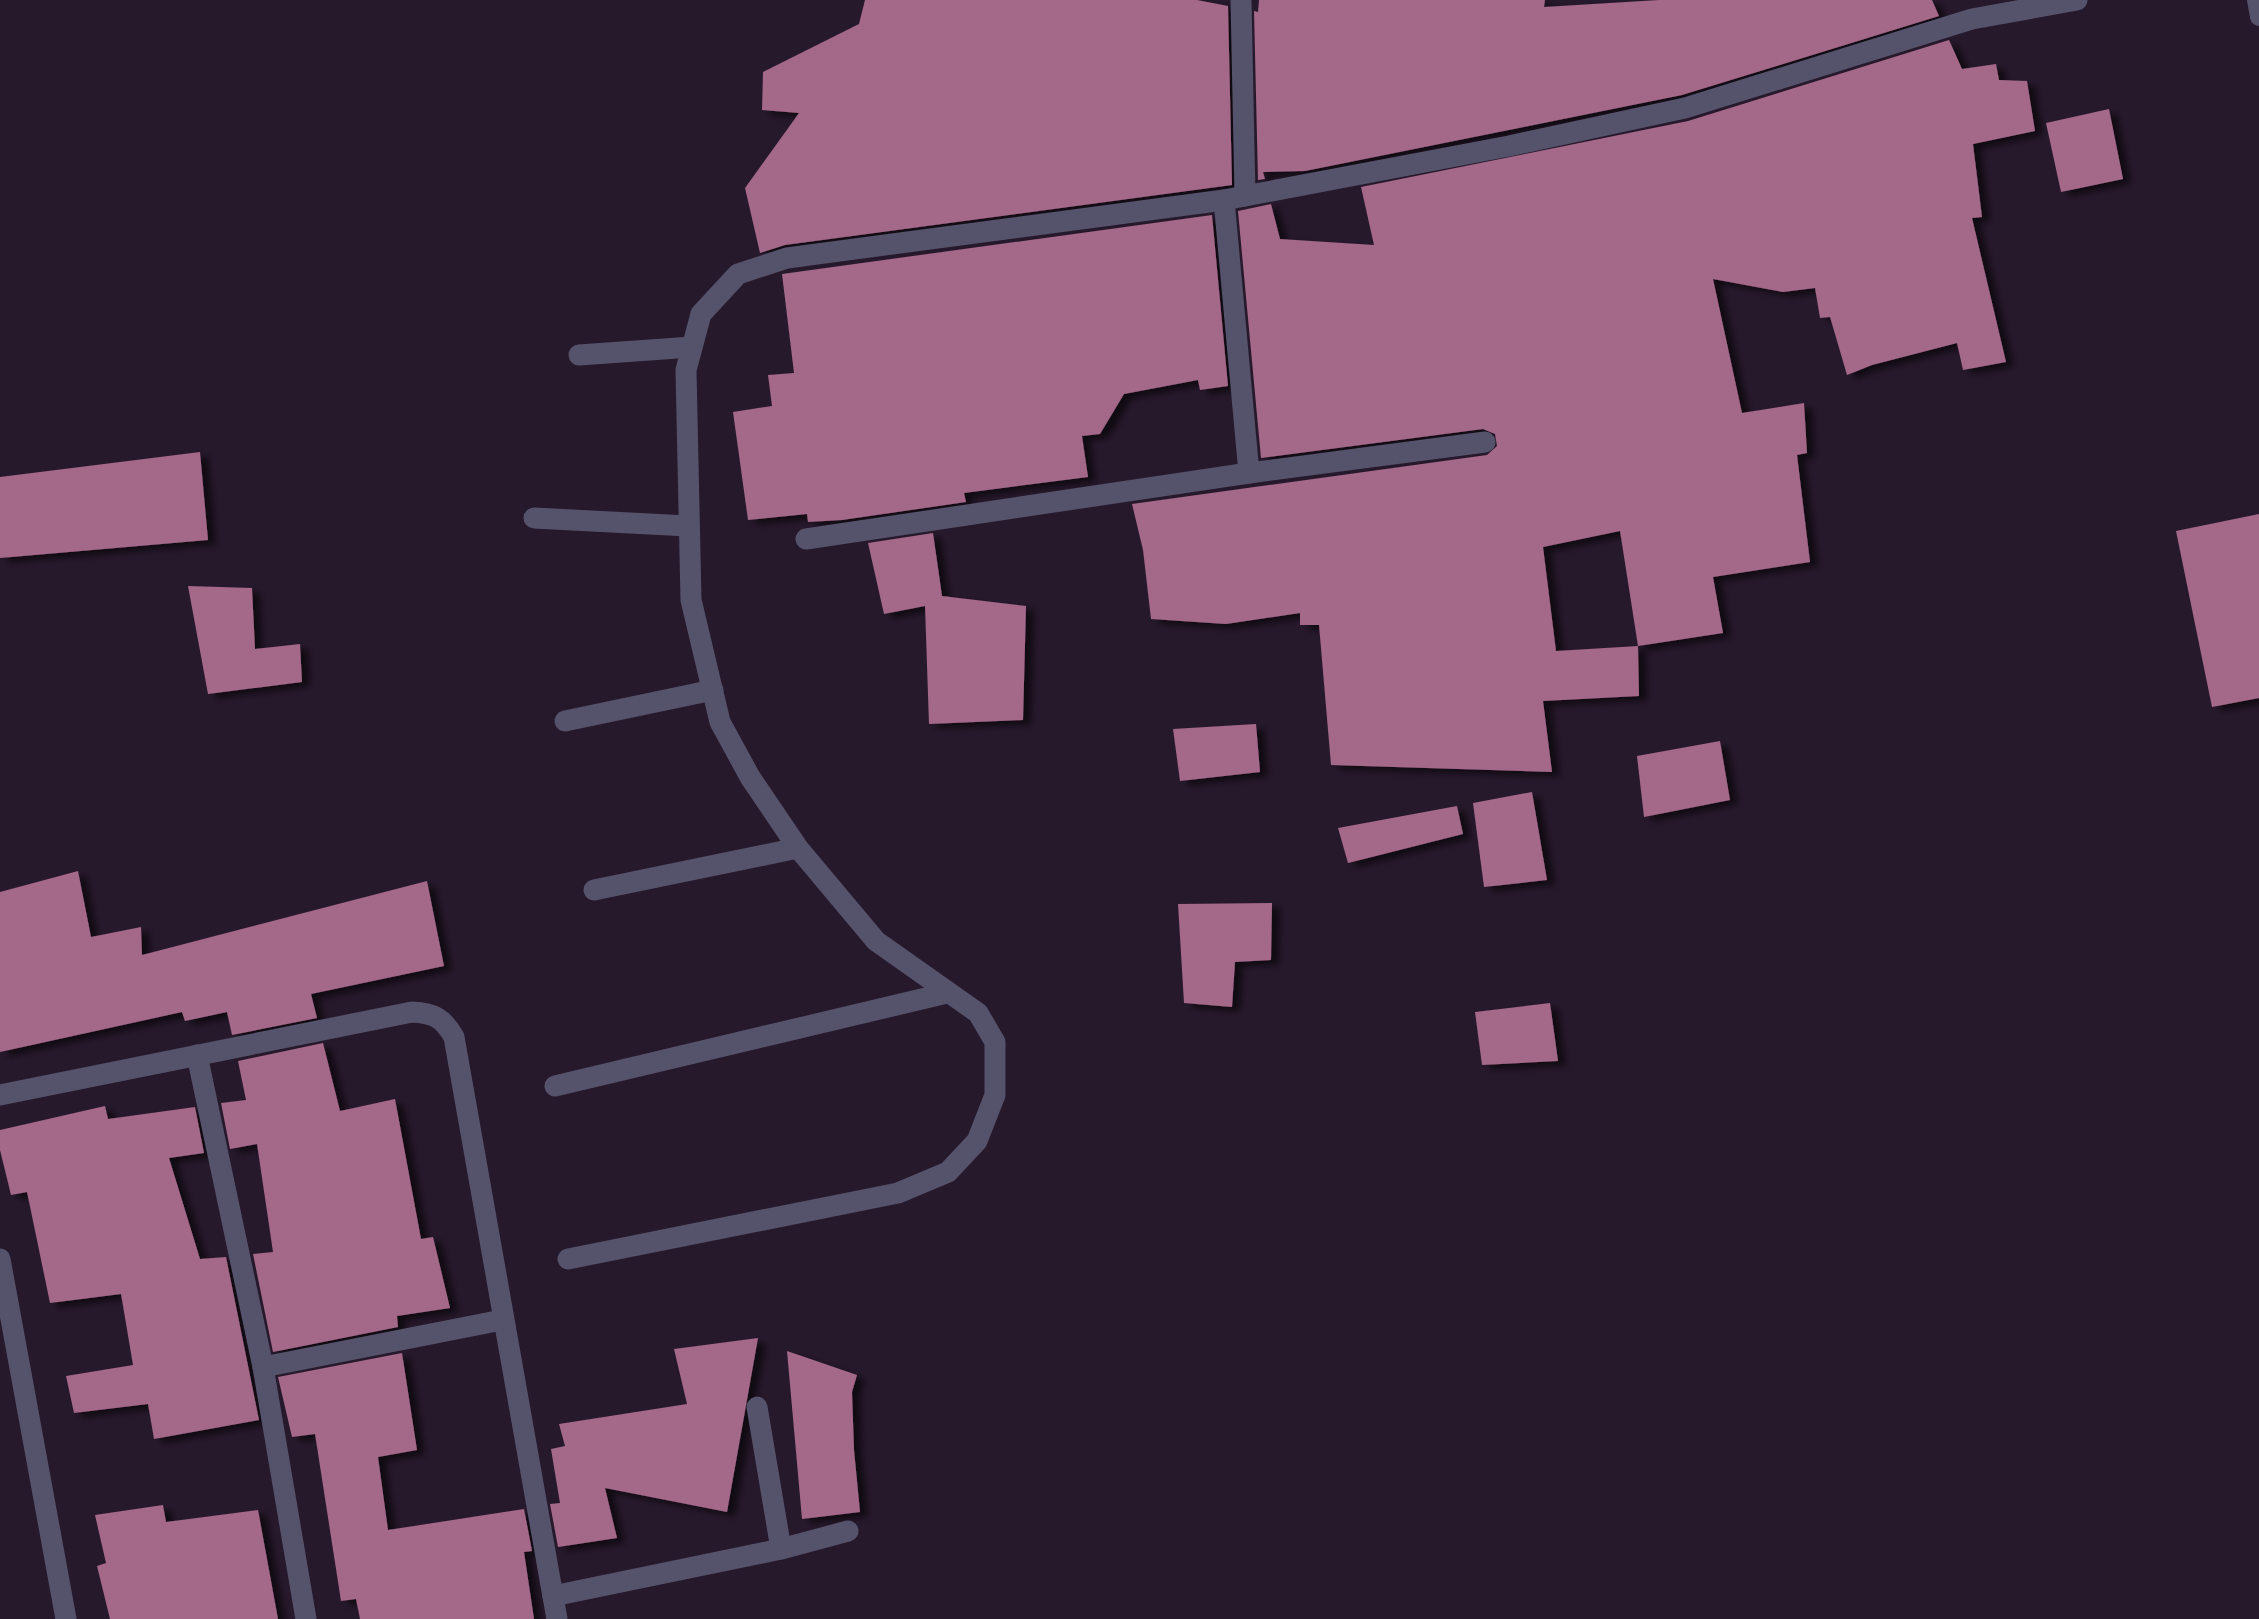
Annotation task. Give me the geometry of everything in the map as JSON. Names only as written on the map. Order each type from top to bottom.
[{"type":"street","points":[[1241,0],[1234,198],[1249,472]]},
{"type":"street","points":[[568,1259],[898,1193],[948,1172],[977,1141],[995,1095],[995,1041],[978,1013],[876,940],[798,848],[720,722],[691,600],[686,370],[701,314],[738,274],[787,258],[1234,198],[1509,146],[1685,108],[1972,19],[2077,0]]},
{"type":"street","points":[[579,355],[692,347]]},
{"type":"street","points":[[806,539],[1249,472],[1485,442]]},
{"type":"street","points":[[534,518],[688,526]]},
{"type":"street","points":[[565,721],[713,690]]},
{"type":"street","points":[[594,890],[798,848]]},
{"type":"street","points":[[555,1086],[947,993]]},
{"type":"street","points":[[0,1095],[412,1012],[432,1013],[446,1023],[454,1037],[557,1619]]},
{"type":"street","points":[[197,1055],[263,1367],[306,1619]]},
{"type":"street","points":[[0,1259],[66,1619]]},
{"type":"street","points":[[263,1367],[502,1320]]},
{"type":"street","points":[[757,1406],[781,1549]]},
{"type":"street","points":[[552,1596],[781,1549],[848,1531]]},
{"type":"lane","points":[[2256,0],[2259,17]]},
{"type":"building","points":[[865,0],[1197,0],[1228,6],[1232,185],[785,245],[760,253],[745,188],[799,113],[762,110],[763,72],[859,24]]},
{"type":"building","points":[[1259,0],[1545,0],[1544,7],[1659,0],[1932,0],[1939,16],[1682,95],[1305,171],[1263,172],[1265,179],[1258,180],[1254,11],[1258,12]]},
{"type":"building","points":[[1949,40],[1962,69],[1996,64],[1999,80],[2027,81],[2035,131],[1973,144],[1982,217],[1972,218],[2006,362],[1963,370],[1957,343],[1872,365],[1847,375],[1830,317],[1820,318],[1815,288],[1783,292],[1713,279],[1742,413],[1804,403],[1807,453],[1797,455],[1810,562],[1713,577],[1723,633],[1638,646],[1639,696],[1543,701],[1552,772],[1331,765],[1319,625],[1300,625],[1300,613],[1226,624],[1151,619],[1143,550],[1132,504],[1487,455],[1497,446],[1495,434],[1483,429],[1261,458],[1238,211],[1271,204],[1280,239],[1374,245],[1361,187],[1688,121]],"holes":[[[1620,531],[1638,646],[1556,651],[1543,547]]]},
{"type":"building","points":[[2109,109],[2123,179],[2061,192],[2046,123]]},
{"type":"building","points":[[1212,215],[1228,386],[1200,390],[1198,380],[1124,394],[1100,434],[1082,436],[1088,477],[964,493],[966,502],[842,520],[808,522],[807,514],[748,520],[733,412],[772,406],[768,375],[794,373],[782,274]]},
{"type":"building","points":[[200,452],[208,540],[0,558],[0,477]]},
{"type":"building","points":[[2259,514],[2259,698],[2212,707],[2176,531]]},
{"type":"building","points":[[933,533],[942,596],[1026,606],[1023,720],[929,724],[925,606],[884,614],[868,543]]},
{"type":"building","points":[[188,586],[252,588],[255,649],[300,644],[302,682],[208,694]]},
{"type":"building","points":[[1256,724],[1260,772],[1180,781],[1173,729]]},
{"type":"building","points":[[1720,741],[1730,800],[1644,817],[1637,756]]},
{"type":"building","points":[[1532,792],[1547,880],[1484,887],[1473,803]]},
{"type":"building","points":[[1457,806],[1463,834],[1348,863],[1338,828]]},
{"type":"building","points":[[78,871],[91,937],[141,927],[142,955],[427,881],[444,966],[311,994],[317,1018],[232,1035],[227,1012],[185,1021],[182,1012],[0,1052],[0,892]]},
{"type":"building","points":[[1272,903],[1271,960],[1235,962],[1232,1007],[1184,1003],[1178,904]]},
{"type":"building","points":[[1550,1003],[1558,1061],[1482,1065],[1475,1012]]},
{"type":"building","points":[[323,1043],[340,1111],[395,1099],[421,1239],[433,1237],[450,1308],[397,1316],[398,1327],[273,1352],[253,1254],[273,1252],[257,1144],[230,1149],[221,1103],[246,1100],[238,1061]]},
{"type":"building","points":[[105,1106],[108,1119],[195,1107],[204,1153],[169,1158],[200,1259],[226,1257],[259,1420],[154,1439],[148,1404],[74,1413],[66,1376],[133,1365],[121,1294],[50,1303],[27,1192],[11,1195],[0,1150],[0,1130]]},
{"type":"building","points":[[758,1338],[727,1512],[605,1488],[617,1538],[558,1547],[550,1504],[560,1503],[551,1449],[565,1446],[559,1424],[687,1404],[674,1349]]},
{"type":"building","points":[[787,1351],[857,1375],[852,1392],[860,1512],[802,1519]]},
{"type":"building","points":[[402,1353],[417,1450],[378,1457],[388,1530],[524,1509],[532,1551],[524,1552],[534,1619],[360,1619],[356,1599],[341,1601],[315,1434],[292,1437],[278,1377]]},
{"type":"building","points":[[163,1505],[166,1522],[258,1510],[278,1619],[110,1619],[97,1566],[106,1563],[95,1515]]}]
